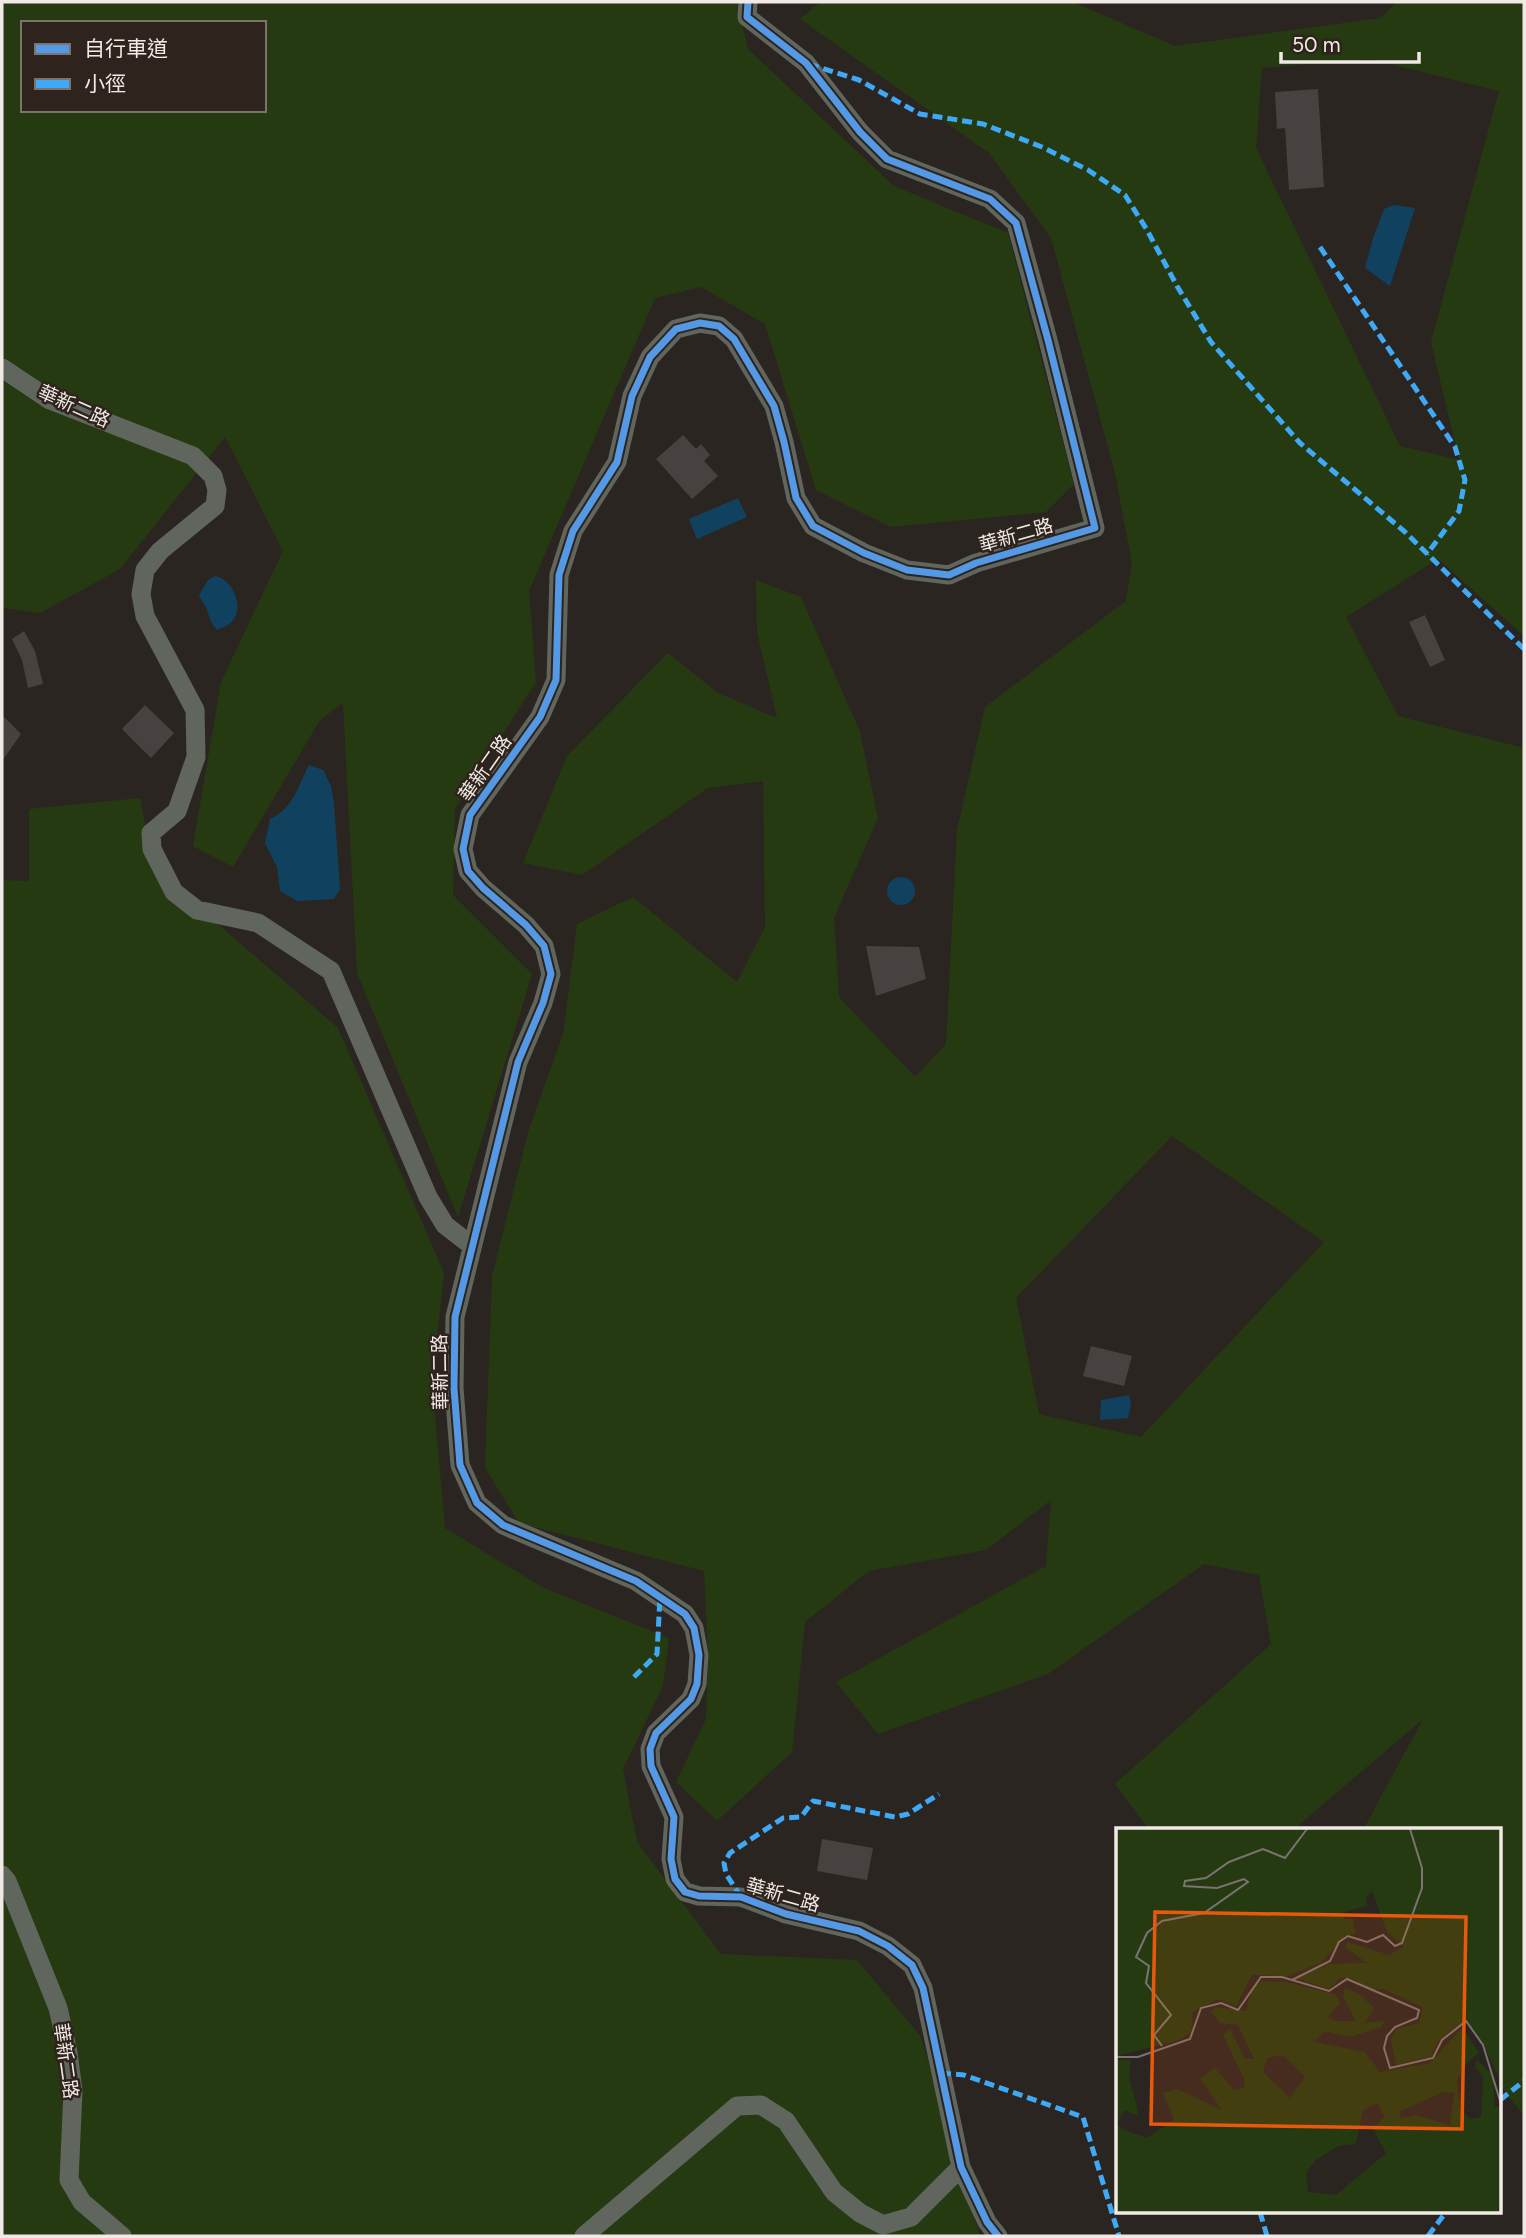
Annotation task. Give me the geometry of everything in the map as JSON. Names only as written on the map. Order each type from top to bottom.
[{"type":"street","name":"華新二路","points":[[748,2],[747,17],[806,63],[860,132],[887,159],[990,198],[1016,223],[1094,528],[976,563],[949,575],[907,570],[864,553],[813,526],[796,498],[774,406],[734,339],[719,327],[701,323],[676,330],[650,357],[632,396],[617,462],[573,531],[559,575],[556,680],[540,717],[470,815],[463,849],[467,870],[482,888],[526,925],[544,946],[551,974],[543,1003],[518,1062],[455,1317],[454,1388],[460,1465],[477,1503],[503,1525],[636,1581],[685,1614],[694,1628],[699,1654],[697,1684],[691,1699],[656,1733],[650,1749],[651,1766],[674,1817],[671,1858],[675,1879],[685,1892],[699,1896],[741,1897],[786,1914],[859,1931],[888,1946],[912,1965],[923,1989],[961,2167]]},
{"type":"street","name":"華新二路","points":[[2,368],[50,400],[193,456],[214,476],[217,490],[215,506],[160,551],[145,570],[141,594],[145,616],[195,710],[196,757],[177,811],[151,833],[152,849],[174,892],[197,910],[258,923],[331,971],[428,1197],[445,1226],[472,1246]]},
{"type":"street","name":"華新二路","points":[[2,1875],[58,2008],[68,2052],[73,2091],[69,2180],[82,2202],[122,2236]]},
{"type":"street","points":[[584,2236],[737,2106],[761,2105],[786,2121],[834,2192],[860,2213],[883,2225],[911,2217],[961,2167],[987,2222],[998,2236]]},
{"type":"green space","points":[[2,2],[737,2],[748,49],[894,186],[1008,233],[1074,484],[1046,512],[891,527],[816,490],[765,324],[701,287],[655,298],[529,591],[536,682],[455,809],[453,895],[532,974],[458,1217],[357,973],[343,703],[320,720],[233,867],[193,846],[221,682],[283,551],[225,437],[120,569],[40,613],[2,608]]},
{"type":"green space","points":[[820,2],[1073,2],[1175,46],[1381,18],[1397,2],[1524,2],[1524,636],[1438,559],[1346,617],[1398,716],[1524,748],[1524,2116],[1502,2088],[1502,1828],[1364,1828],[1423,1719],[1295,1828],[1148,1828],[1115,1784],[1271,1644],[1259,1575],[1204,1564],[1048,1674],[878,1734],[836,1682],[1046,1566],[1051,1500],[986,1550],[869,1571],[805,1622],[792,1752],[717,1821],[676,1782],[706,1719],[708,1656],[704,1571],[519,1523],[485,1468],[492,1276],[529,1129],[563,1034],[577,924],[633,897],[737,982],[765,927],[763,781],[708,788],[582,875],[523,863],[567,756],[668,653],[718,693],[777,718],[757,632],[756,580],[801,597],[860,732],[878,818],[834,918],[839,997],[915,1077],[946,1044],[957,830],[985,707],[1126,601],[1132,564],[1115,473],[1051,238],[989,153],[800,19]],"holes":[[[1371,59],[1499,91],[1431,342],[1459,460],[1400,446],[1256,148],[1262,68]],[[1172,1136],[1324,1242],[1141,1437],[1039,1414],[1016,1298]]]},
{"type":"green space","points":[[140,798],[153,868],[338,1028],[444,1273],[432,1382],[445,1528],[542,1587],[669,1638],[663,1686],[623,1769],[637,1842],[721,1954],[857,1960],[921,2037],[980,2236],[2,2236],[2,880],[29,881],[29,809]]},
{"type":"water","points":[[1394,205],[1415,208],[1390,286],[1365,268],[1384,209]]},
{"type":"water","points":[[738,498],[747,517],[697,539],[689,519]]},
{"type":"water","points":[[215,576],[230,586],[238,605],[233,620],[217,630],[199,595],[208,580]]},
{"type":"water","points":[[309,765],[323,770],[331,786],[340,889],[334,899],[297,901],[280,891],[277,867],[265,843],[270,819],[290,803]]},
{"type":"water","points":[[901,877],[911,881],[915,891],[911,901],[901,905],[891,901],[887,891],[891,881]]},
{"type":"water","points":[[1129,1395],[1131,1405],[1128,1418],[1100,1420],[1101,1400]]},
{"type":"building","points":[[1318,89],[1324,187],[1289,190],[1285,128],[1277,129],[1275,92]]},
{"type":"building","points":[[683,435],[696,449],[701,444],[710,455],[704,461],[718,476],[692,499],[656,459]]},
{"type":"building","points":[[1425,615],[1445,660],[1430,667],[1409,622]]},
{"type":"building","points":[[24,631],[35,651],[43,684],[28,688],[22,660],[12,639]]},
{"type":"building","points":[[145,705],[174,733],[151,758],[122,729]]},
{"type":"building","points":[[2,715],[21,734],[2,761]]},
{"type":"building","points":[[866,946],[919,947],[926,979],[876,996]]},
{"type":"building","points":[[1091,1346],[1132,1356],[1124,1386],[1083,1376]]},
{"type":"building","points":[[822,1839],[873,1848],[867,1880],[817,1871]]},
{"type":"marked path","points":[[809,64],[859,80],[920,114],[983,124],[1042,147],[1088,170],[1125,195],[1211,342],[1300,443],[1405,532],[1524,649]]},
{"type":"marked path","points":[[1320,247],[1455,447],[1465,480],[1459,511],[1427,554]]},
{"type":"marked path","points":[[634,1677],[657,1654],[660,1597]]},
{"type":"marked path","points":[[741,1897],[726,1874],[724,1863],[730,1853],[783,1818],[801,1817],[813,1801],[895,1817],[908,1814],[939,1794]]},
{"type":"marked path","points":[[941,2073],[964,2075],[1083,2117],[1119,2236]]},
{"type":"marked path","points":[[1502,2098],[1524,2081]]},
{"type":"marked path","points":[[1261,2214],[1267,2236]]},
{"type":"marked path","points":[[1428,2236],[1444,2214]]},
{"type":"cycle path","points":[[748,2],[747,17],[806,63],[860,132],[887,159],[990,199],[1016,223],[1095,528],[976,563],[949,575],[907,570],[864,553],[813,526],[796,498],[774,406],[734,339],[719,326],[700,323],[676,329],[650,357],[632,396],[617,462],[573,531],[559,575],[556,680],[540,717],[470,815],[463,849],[468,871],[483,888],[526,925],[544,946],[551,974],[543,1003],[518,1062],[455,1317],[454,1388],[460,1465],[477,1503],[503,1525],[636,1581],[685,1614],[694,1628],[699,1655],[697,1684],[691,1699],[656,1733],[650,1749],[651,1766],[674,1817],[671,1859],[675,1879],[685,1892],[699,1896],[741,1897],[786,1914],[859,1931],[888,1946],[912,1965],[923,1988],[961,2167],[987,2222],[998,2236]]}]
